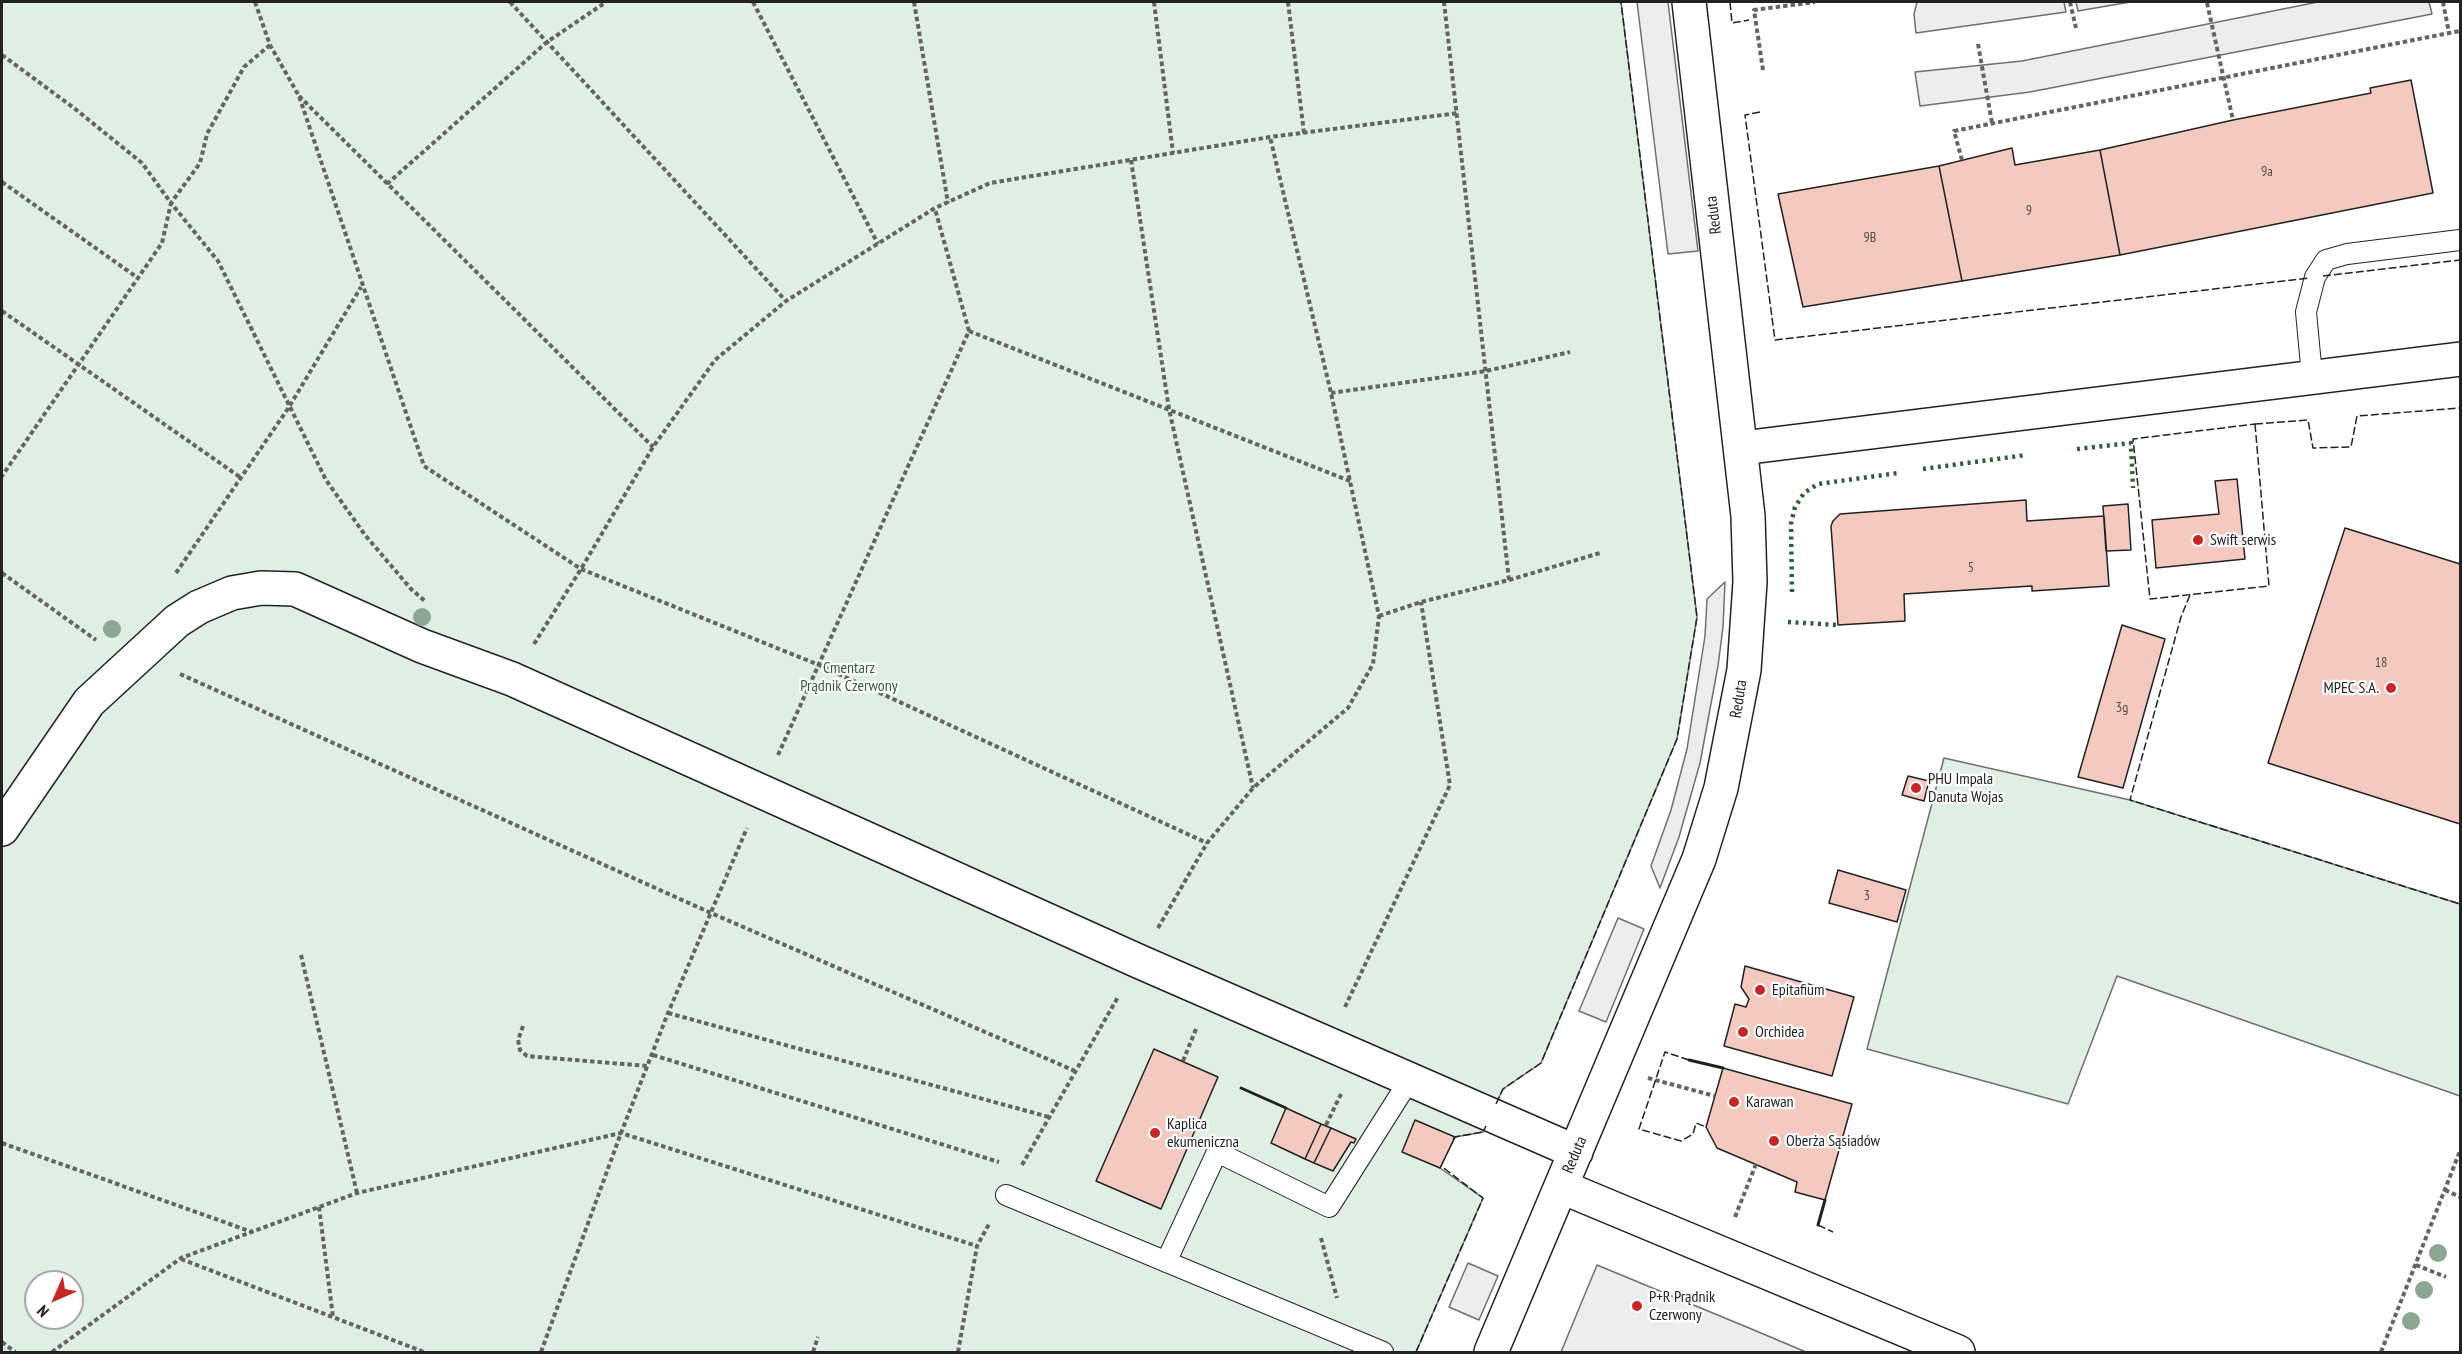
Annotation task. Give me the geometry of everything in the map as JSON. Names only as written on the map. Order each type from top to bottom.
[{"type":"street","name":"Reduta","points":[[1491,1353],[1699,859],[1721,788],[1735,722],[1748,630],[1750,582],[1748,516],[1689,2]]},
{"type":"street","points":[[1742,448],[2460,359]]},
{"type":"street","points":[[2,829],[89,702],[177,621],[199,607],[232,593],[261,588],[295,589],[422,646],[512,679],[1138,961],[1576,1152]]},
{"type":"street","points":[[1562,1187],[1958,1353]]},
{"type":"lane","points":[[2312,376],[2306,312],[2315,277],[2326,260],[2347,254],[2460,240]]},
{"type":"lane","points":[[1166,1262],[1216,1152],[1329,1207],[1410,1079]]},
{"type":"lane","points":[[1006,1195],[1383,1353]]},
{"type":"path","points":[[255,2],[270,45],[299,96],[424,466],[581,569],[819,664],[1207,843]]},
{"type":"path","points":[[510,2],[786,301]]},
{"type":"path","points":[[387,184],[547,42],[606,2]]},
{"type":"path","points":[[753,2],[878,244]]},
{"type":"path","points":[[914,2],[948,203]]},
{"type":"path","points":[[1155,2],[1173,153]]},
{"type":"path","points":[[1288,2],[1304,134]]},
{"type":"path","points":[[1444,2],[1509,580]]},
{"type":"path","points":[[1763,70],[1754,10],[1815,2]]},
{"type":"path","points":[[2070,2],[2076,28]]},
{"type":"path","points":[[2443,2],[2449,33]]},
{"type":"path","points":[[2207,3],[2233,120]]},
{"type":"path","points":[[1962,160],[1954,131],[2449,33],[2460,31],[2460,33]]},
{"type":"path","points":[[1978,44],[1992,123]]},
{"type":"path","points":[[2,476],[162,243],[171,203],[200,163],[207,134],[244,67],[270,45]]},
{"type":"path","points":[[2,55],[74,108],[142,164],[218,261],[326,480],[365,535],[411,589],[428,604]]},
{"type":"path","points":[[299,96],[653,447]]},
{"type":"path","points":[[512,679],[581,569],[653,447],[715,360],[786,301],[935,208],[990,183],[1269,137],[1458,113]]},
{"type":"path","points":[[1006,1195],[1207,843],[1252,788],[1348,708],[1373,664],[1379,616],[1331,393],[1269,137]]},
{"type":"path","points":[[1131,160],[1169,409],[1252,788]]},
{"type":"path","points":[[2,182],[138,278]]},
{"type":"path","points":[[541,1353],[621,1132],[668,1013],[762,791],[969,330],[935,208]]},
{"type":"path","points":[[173,577],[289,407],[362,286]]},
{"type":"path","points":[[2,311],[240,477]]},
{"type":"path","points":[[969,330],[1350,481]]},
{"type":"path","points":[[1331,393],[1486,370],[1570,351]]},
{"type":"path","points":[[1379,616],[1421,602],[1509,580],[1600,553]]},
{"type":"path","points":[[2,573],[101,644]]},
{"type":"path","points":[[1328,1044],[1450,785],[1421,602]]},
{"type":"path","points":[[138,655],[711,913],[1076,1071]]},
{"type":"path","points":[[301,955],[357,1193]]},
{"type":"path","points":[[668,1013],[1049,1117]]},
{"type":"path","points":[[523,1026],[518,1040],[520,1050],[527,1056],[648,1066]]},
{"type":"path","points":[[653,1055],[1020,1168]]},
{"type":"path","points":[[1642,1077],[1715,1096]]},
{"type":"path","points":[[52,1353],[181,1258],[357,1193],[621,1132],[977,1246],[958,1353]]},
{"type":"path","points":[[2,1143],[252,1232]]},
{"type":"path","points":[[2381,1353],[2460,1151]]},
{"type":"path","points":[[1735,1217],[1756,1164]]},
{"type":"path","points":[[2445,1190],[2460,1197]]},
{"type":"path","points":[[1312,1199],[1322,1245],[1349,1339]]},
{"type":"path","points":[[320,1207],[333,1317]]},
{"type":"path","points":[[181,1258],[424,1353]]},
{"type":"path","points":[[2416,1265],[2446,1277]]},
{"type":"path","points":[[813,1353],[818,1336]]},
{"type":"path","points":[[2,1342],[15,1353]]},
{"type":"green space","name":"Cmentarz Prądnik Czerwony","points":[[2,2],[1621,2],[1697,617],[1677,739],[1541,1063],[1503,1089],[1483,1132],[1455,1137],[1440,1168],[1483,1198],[1416,1352],[2,1352]]},
{"type":"green space","points":[[1944,758],[2130,800],[2460,904],[2460,1096],[2117,976],[2068,1104],[1867,1049]]},
{"type":"shaded area","points":[[1637,2],[1668,2],[1698,251],[1668,254]]},
{"type":"shaded area","points":[[1917,2],[2064,2],[2066,12],[1916,33],[1914,14]]},
{"type":"shaded area","points":[[2076,2],[2130,2],[2078,11]]},
{"type":"shaded area","points":[[2318,2],[2429,2],[2432,14],[2030,92],[1920,106],[1915,72],[2022,61]]},
{"type":"shaded area","points":[[1725,582],[1718,666],[1700,763],[1679,837],[1660,888],[1651,866],[1671,810],[1687,749],[1705,636],[1707,599]]},
{"type":"shaded area","points":[[1618,918],[1644,929],[1606,1022],[1579,1011]]},
{"type":"shaded area","points":[[1468,1263],[1498,1276],[1479,1320],[1449,1307]]},
{"type":"shaded area","name":"P+R Prądnik Czerwony","points":[[1597,1265],[1749,1328],[1806,1352],[1561,1352]]},
{"type":"building","points":[[2411,80],[2433,193],[2120,255],[2100,150],[2233,120],[2371,93],[2370,88]]},
{"type":"building","points":[[2012,148],[2015,165],[2100,150],[2120,255],[1962,281],[1939,166]]},
{"type":"building","points":[[1939,166],[1962,281],[1803,307],[1778,194]]},
{"type":"building","name":"Swift serwis","points":[[2237,479],[2245,559],[2156,568],[2152,520],[2219,514],[2215,481]]},
{"type":"building","points":[[2026,500],[2027,521],[2104,516],[2109,586],[2032,591],[2032,586],[1904,594],[1905,621],[1838,625],[1831,526],[1840,514]]},
{"type":"building","points":[[2128,504],[2131,550],[2106,551],[2103,506]]},
{"type":"building","points":[[2345,528],[2460,564],[2460,824],[2268,763]]},
{"type":"building","points":[[2122,625],[2165,639],[2123,788],[2078,777]]},
{"type":"building","name":"PHU Impala Danuta Wojas","points":[[1908,776],[1929,781],[1924,801],[1902,795]]},
{"type":"building","points":[[1838,870],[1906,890],[1897,922],[1829,903]]},
{"type":"building","points":[[1745,966],[1854,997],[1832,1076],[1724,1046],[1735,1004],[1746,1007],[1749,999],[1741,987]]},
{"type":"building","name":"Kaplica ekumeniczna","points":[[1154,1049],[1218,1077],[1161,1209],[1096,1181]]},
{"type":"building","points":[[1723,1068],[1852,1104],[1825,1200],[1795,1192],[1797,1182],[1717,1148],[1706,1127]]},
{"type":"building","points":[[1286,1108],[1321,1124],[1305,1159],[1271,1143]]},
{"type":"building","points":[[1415,1120],[1455,1137],[1440,1168],[1402,1152]]},
{"type":"building","points":[[1321,1124],[1331,1128],[1314,1163],[1305,1159]]},
{"type":"building","points":[[1331,1128],[1356,1139],[1354,1143],[1351,1142],[1333,1171],[1314,1163]]},
{"type":"hedge","points":[[2077,449],[2131,443],[2133,488]]},
{"type":"hedge","points":[[1923,469],[2026,455]]},
{"type":"hedge","points":[[1792,592],[1791,524],[1795,507],[1804,493],[1818,484],[1898,473]]},
{"type":"hedge","points":[[1788,622],[1838,625]]},
{"type":"fence","points":[[1496,1104],[1503,1089],[1541,1063],[1677,739],[1697,617],[1621,2]]},
{"type":"fence","points":[[1730,2],[1732,23],[1749,20]]},
{"type":"fence","points":[[1760,112],[1745,115],[1775,340],[2309,278]]},
{"type":"fence","points":[[2323,276],[2460,260]]},
{"type":"fence","points":[[2255,424],[2308,420],[2313,448],[2351,447],[2357,416],[2460,408]]},
{"type":"fence","points":[[2255,424],[2269,586],[2150,599],[2133,439],[2255,424]]},
{"type":"fence","points":[[2190,595],[2181,617],[2130,800],[2460,904]]},
{"type":"fence","points":[[1689,1060],[1665,1052],[1639,1129],[1681,1141],[1693,1134],[1696,1123],[1706,1127]]},
{"type":"fence","points":[[1453,1139],[1483,1132],[1486,1126]]},
{"type":"fence","points":[[1416,1352],[1483,1198],[1441,1166]]},
{"type":"fence","points":[[1818,1225],[1833,1232]]},
{"type":"wall","points":[[1689,1060],[1723,1068]]},
{"type":"wall","points":[[1241,1088],[1286,1108]]},
{"type":"wall","points":[[1818,1225],[1825,1200]]},
{"type":"place","name":"Swift serwis","points":[[2198,540]]},
{"type":"place","name":"MPEC S.A.","points":[[2391,688]]},
{"type":"place","name":"PHU Impala Danuta Wojas","points":[[1916,788]]},
{"type":"place","name":"Epitafium","points":[[1760,990]]},
{"type":"place","name":"Orchidea","points":[[1743,1032]]},
{"type":"place","name":"Karawan","points":[[1734,1102]]},
{"type":"place","name":"Kaplica ekumeniczna","points":[[1155,1133]]},
{"type":"place","name":"Oberża Sąsiadów","points":[[1774,1141]]},
{"type":"place","name":"P+R Prądnik Czerwony","points":[[1637,1306]]}]
